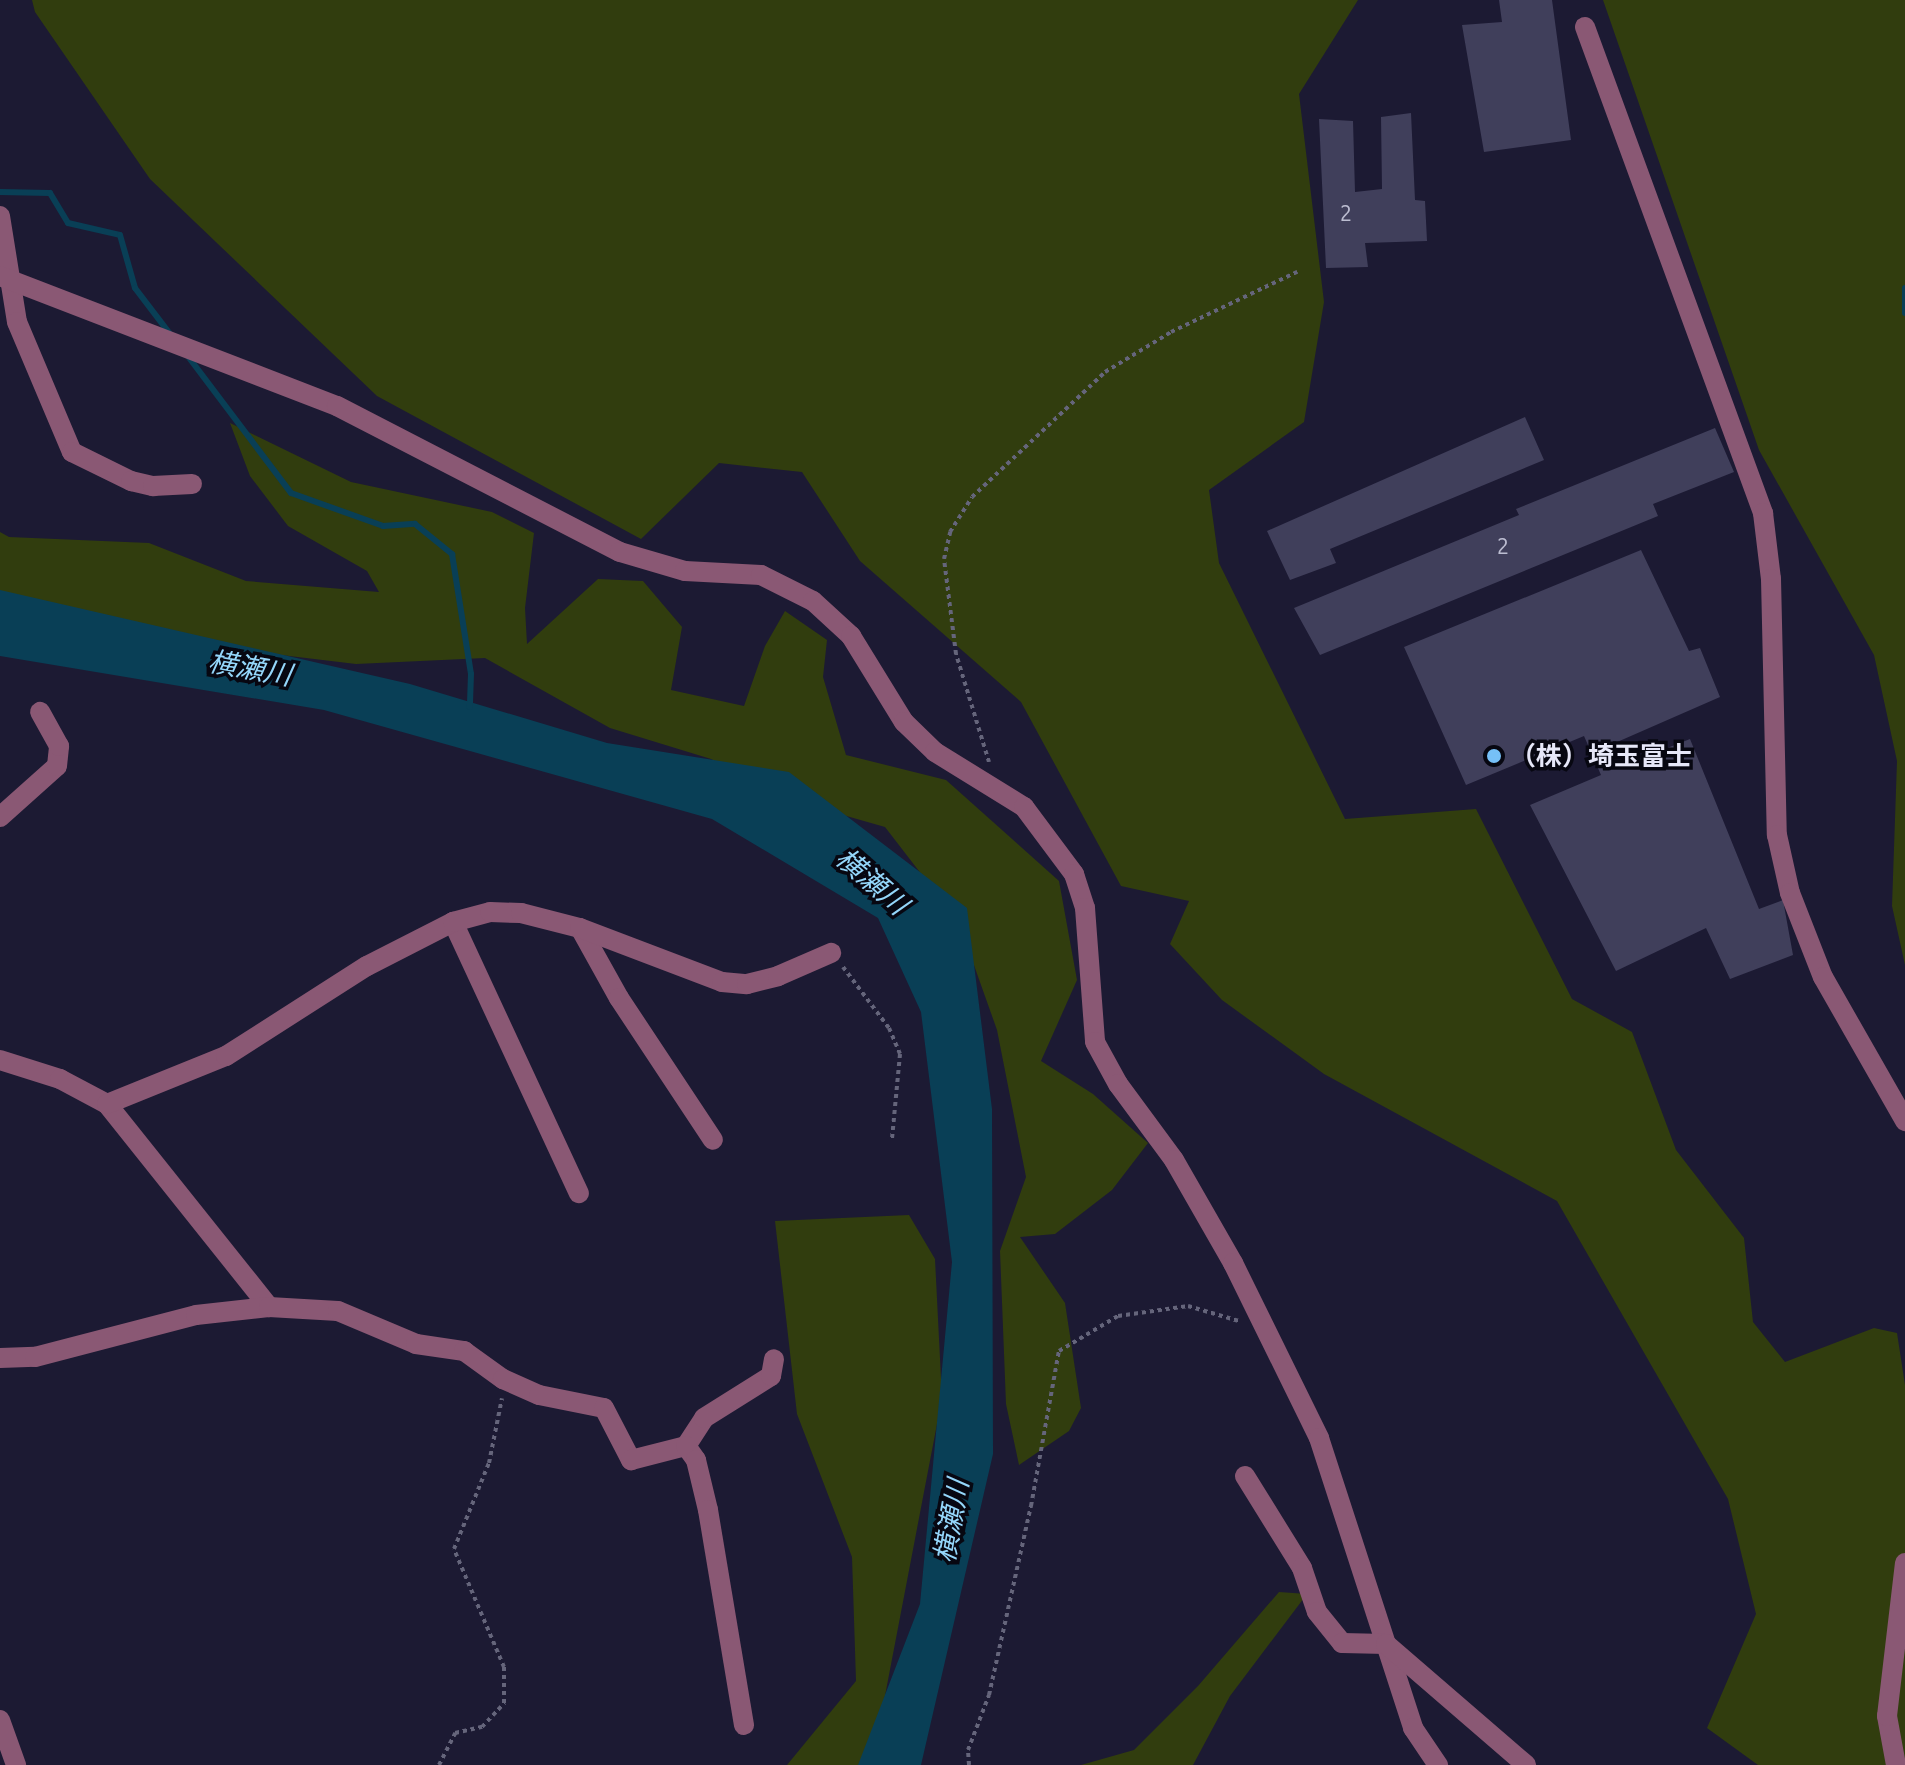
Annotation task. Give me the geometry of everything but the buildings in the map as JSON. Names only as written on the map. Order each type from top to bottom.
[{"type":"street","points":[[1585,27],[1763,513],[1771,579],[1777,835],[1790,893],[1823,977],[1905,1121]]},
{"type":"street","points":[[0,216],[4,278],[31,360],[72,452],[131,481],[153,486],[192,484]]},
{"type":"street","points":[[4,278],[337,406],[620,552],[685,571],[761,575],[813,601],[851,636],[904,722],[935,752],[997,787],[1024,807],[1074,874],[1085,908],[1095,1042],[1118,1084],[1174,1160],[1233,1263],[1261,1327],[1319,1438],[1413,1728],[1438,1765]]},
{"type":"street","points":[[0,817],[57,766],[59,746],[40,712]]},
{"type":"street","points":[[107,1104],[226,1056],[367,966],[453,922],[490,912],[521,913],[580,928],[722,982],[747,984],[778,976],[831,953]]},
{"type":"street","points":[[453,922],[579,1193]]},
{"type":"street","points":[[580,928],[619,998],[713,1140]]},
{"type":"street","points":[[0,1060],[60,1079],[107,1104],[269,1307]]},
{"type":"street","points":[[0,1358],[35,1357],[196,1315],[269,1307],[338,1311],[416,1344],[464,1351],[503,1379],[539,1395],[604,1408],[631,1460],[686,1446],[704,1418],[771,1376],[774,1359]]},
{"type":"street","points":[[686,1446],[696,1460],[708,1510],[744,1725]]},
{"type":"street","points":[[1245,1476],[1302,1568],[1317,1612],[1342,1643],[1386,1644],[1526,1765]]},
{"type":"street","points":[[1896,1765],[1887,1716],[1905,1563]]},
{"type":"street","points":[[0,1720],[16,1765]]},
{"type":"path","points":[[997,787],[956,654],[944,559],[950,532],[972,497],[1016,451],[1105,372],[1171,332],[1297,272]]},
{"type":"path","points":[[831,953],[889,1028],[900,1054],[892,1139]]},
{"type":"path","points":[[969,1765],[968,1750],[989,1695],[1031,1506],[1059,1351],[1118,1316],[1188,1306],[1261,1327]]},
{"type":"path","points":[[439,1765],[455,1733],[482,1727],[504,1703],[504,1667],[454,1549],[489,1463],[503,1379]]},
{"type":"green space","points":[[32,0],[1358,0],[1299,94],[1324,302],[1304,422],[1209,490],[1219,563],[1345,819],[1476,809],[1572,999],[1632,1032],[1676,1150],[1744,1238],[1753,1322],[1785,1362],[1874,1328],[1897,1333],[1905,1385],[1905,1765],[1758,1765],[1707,1728],[1756,1614],[1728,1499],[1557,1201],[1324,1074],[1222,1000],[1170,944],[1189,901],[1121,886],[1021,702],[860,561],[802,472],[719,463],[641,539],[377,396],[150,179],[35,12]]},
{"type":"green space","points":[[1603,0],[1905,0],[1905,965],[1892,906],[1897,761],[1874,655],[1759,450]]},
{"type":"green space","points":[[230,423],[351,482],[492,512],[534,533],[525,608],[527,644],[598,579],[643,581],[682,627],[671,690],[744,706],[765,646],[785,611],[827,640],[823,677],[846,755],[946,780],[1059,881],[1077,980],[1041,1061],[1093,1094],[1148,1143],[1112,1190],[1055,1234],[1020,1237],[1065,1303],[1081,1408],[1069,1431],[1019,1465],[1006,1404],[1000,1251],[1026,1177],[997,1030],[959,923],[885,827],[801,803],[711,759],[610,728],[485,658],[356,664],[133,637],[0,615],[0,532],[9,537],[149,543],[246,581],[379,592],[367,571],[288,526],[250,476]]},
{"type":"green space","points":[[909,1215],[935,1259],[942,1398],[875,1748],[870,1765],[787,1765],[856,1681],[852,1557],[797,1414],[775,1221]]},
{"type":"green space","points":[[1279,1592],[1307,1594],[1230,1696],[1193,1765],[1081,1765],[1134,1750],[1198,1686]]},
{"type":"water","name":"横瀬川","points":[[0,590],[410,684],[607,743],[789,772],[967,908],[992,1109],[993,1454],[921,1765],[858,1765],[920,1604],[952,1262],[921,1012],[878,918],[712,819],[324,710],[0,656]]},
{"type":"waterway","points":[[0,192],[50,193],[68,223],[120,235],[135,288],[170,334]]},
{"type":"waterway","points":[[1905,288],[1905,313]]},
{"type":"waterway","points":[[187,355],[291,493],[383,526],[415,524],[452,554],[471,674],[470,707]]},
{"type":"place","name":"（株）埼玉富士","points":[[1494,756]]}]
